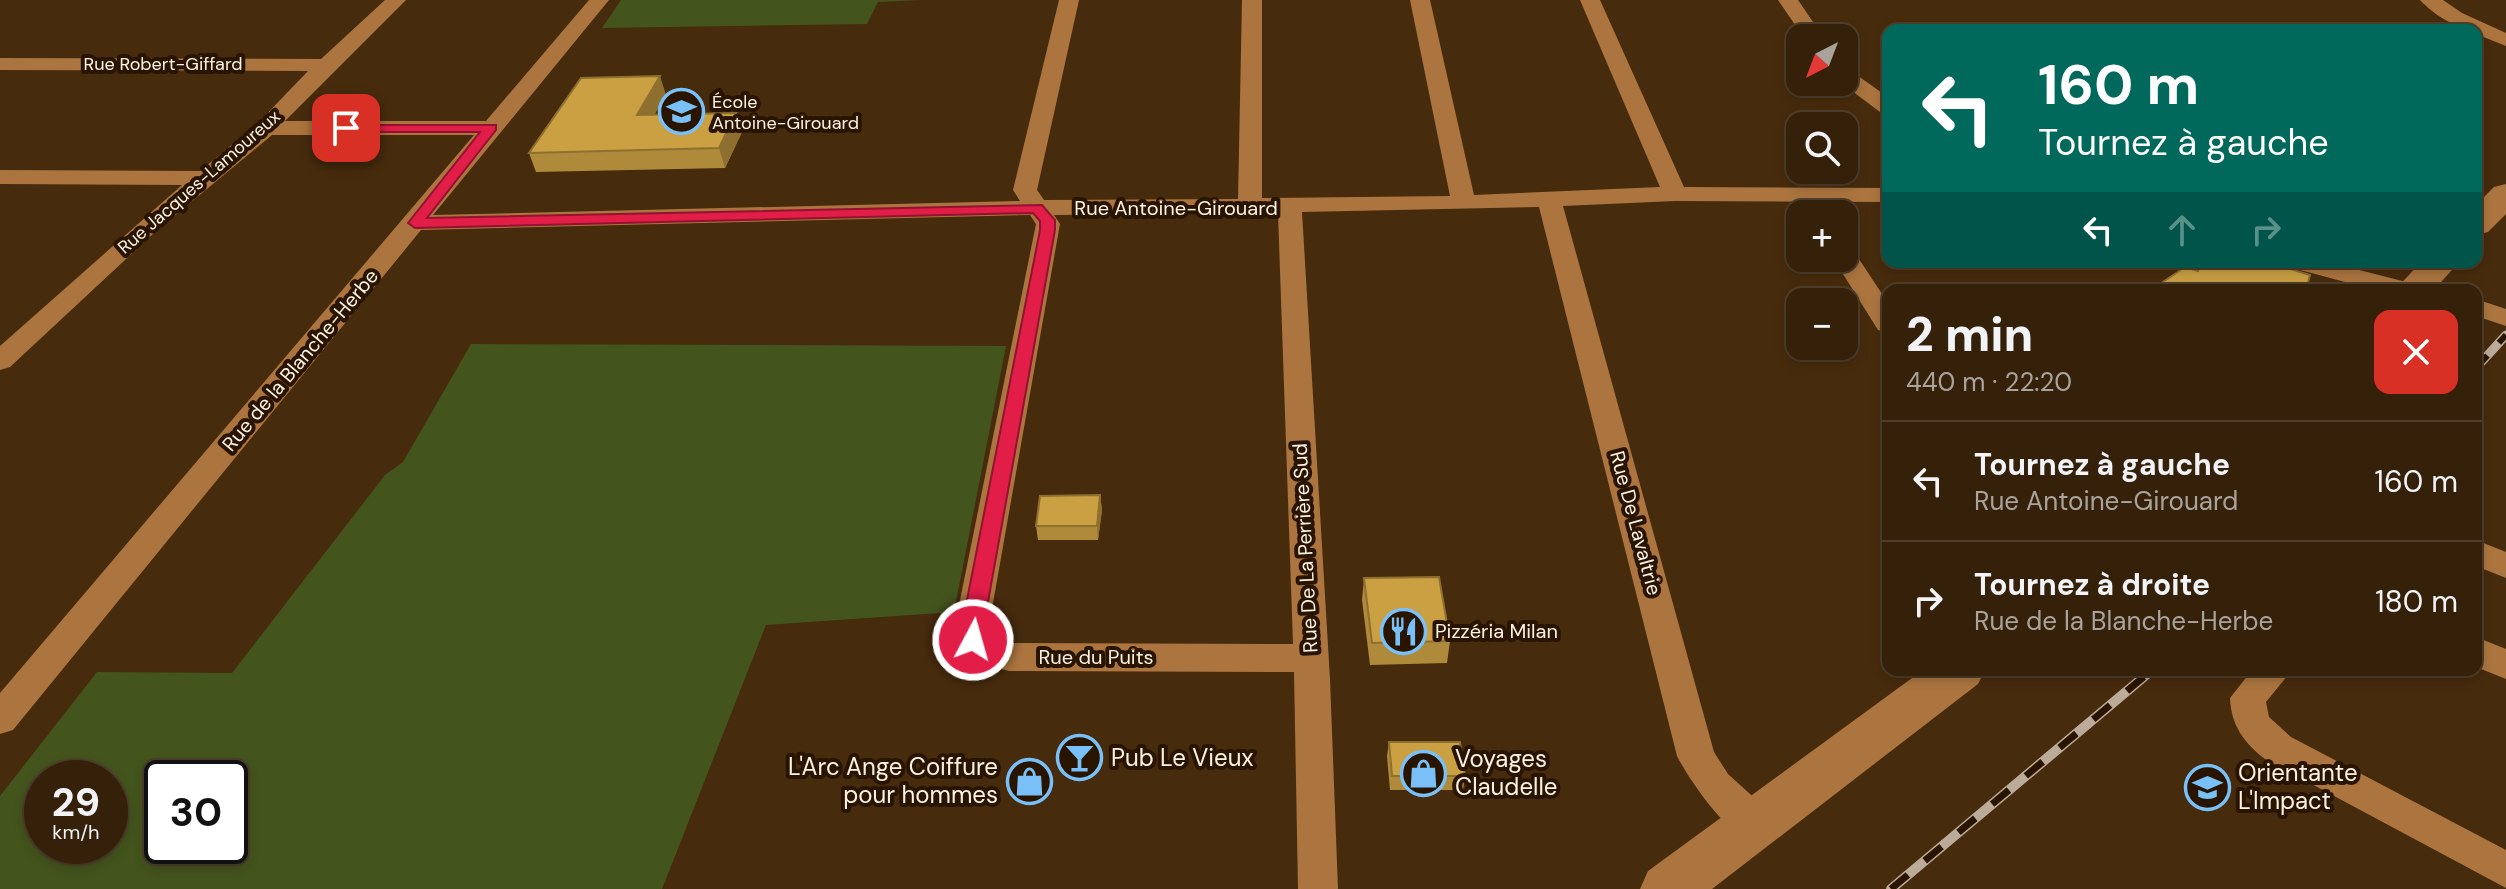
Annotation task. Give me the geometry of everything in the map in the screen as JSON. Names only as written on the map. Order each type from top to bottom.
[{"type":"street","name":"Rue Jacques-Lamoureux","points":[[0,361],[146,227],[266,128],[326,65],[396,0]]},
{"type":"street","name":"Rue de la Blanche-Herbe","points":[[0,719],[599,0]]},
{"type":"street","name":"Rue du Puits","points":[[1069,0],[1025,190],[1047,220],[1047,230],[973,620],[973,640],[981,650],[1009,657],[1310,658]]},
{"type":"street","points":[[1250,206],[1252,0]]},
{"type":"street","points":[[1420,0],[1464,203]]},
{"type":"street","points":[[1590,0],[1675,194]]},
{"type":"street","points":[[1788,0],[1804,24]]},
{"type":"street","points":[[2430,0],[2471,24]]},
{"type":"street","points":[[2482,29],[2506,40]]},
{"type":"street","name":"Rue Robert-Giffard","points":[[0,64],[326,65]]},
{"type":"street","points":[[1858,85],[1882,103]]},
{"type":"street","points":[[266,128],[491,128]]},
{"type":"street","points":[[0,177],[204,178]]},
{"type":"street","name":"Rue Antoine-Girouard","points":[[415,223],[1464,203],[1675,194],[1786,203]]},
{"type":"street","points":[[2482,219],[2506,194]]},
{"type":"street","name":"Rue Antoine-Girouard","points":[[1850,200],[1882,196]]},
{"type":"street","name":"Rue De Lavaltrie","points":[[1550,201],[1696,756],[1714,786],[1757,825]]},
{"type":"street","name":"Rue De La Perrière Sud","points":[[1290,207],[1318,889]]},
{"type":"street","points":[[2321,268],[2382,284]]},
{"type":"street","points":[[2419,284],[2435,268]]},
{"type":"street","points":[[1855,272],[1882,315]]},
{"type":"street","points":[[2482,309],[2506,318]]},
{"type":"street","points":[[2482,555],[2506,566]]},
{"type":"street","points":[[2482,654],[2506,665]]},
{"type":"street","points":[[1668,889],[1952,676]]},
{"type":"street","points":[[2268,676],[2248,698],[2248,713],[2254,730],[2278,748],[2506,870]]},
{"type":"green space","points":[[621,0],[921,0],[878,2],[867,24],[602,28]]},
{"type":"green space","points":[[471,344],[1006,346],[954,612],[766,625],[662,889],[0,889],[0,796],[24,765],[24,864],[128,864],[128,760],[28,760],[97,672],[232,673],[385,475],[403,462]]},
{"type":"building","points":[[660,76],[637,115],[736,113],[719,148],[529,153],[581,78]]},
{"type":"building","points":[[2184,268],[2198,271],[2199,268],[2287,268],[2310,275],[2308,284],[2160,284]]},
{"type":"building","points":[[1100,495],[1097,526],[1036,526],[1040,496]]},
{"type":"building","name":"Pizzéria Milan","points":[[1439,577],[1450,641],[1372,643],[1364,578]]},
{"type":"building","points":[[1389,742],[1460,742],[1465,776],[1392,776]]},
{"type":"railway","points":[[2482,361],[2506,335]]},
{"type":"railway","points":[[1891,889],[2145,676]]},
{"type":"place","name":"École Antoine-Girouard","points":[[681,112]]},
{"type":"place","name":"Pizzéria Milan","points":[[1404,631]]},
{"type":"place","name":"Pub Le Vieux","points":[[1080,758]]},
{"type":"place","name":"Voyages Claudelle","points":[[1424,773]]},
{"type":"place","name":"L'Arc Ange Coiffure pour hommes","points":[[1029,781]]},
{"type":"place","name":"Orientante L'Impact","points":[[2207,787]]},
{"type":"route","points":[[346,128],[491,128],[415,223],[1037,209],[1048,224],[973,620],[973,640]]}]
